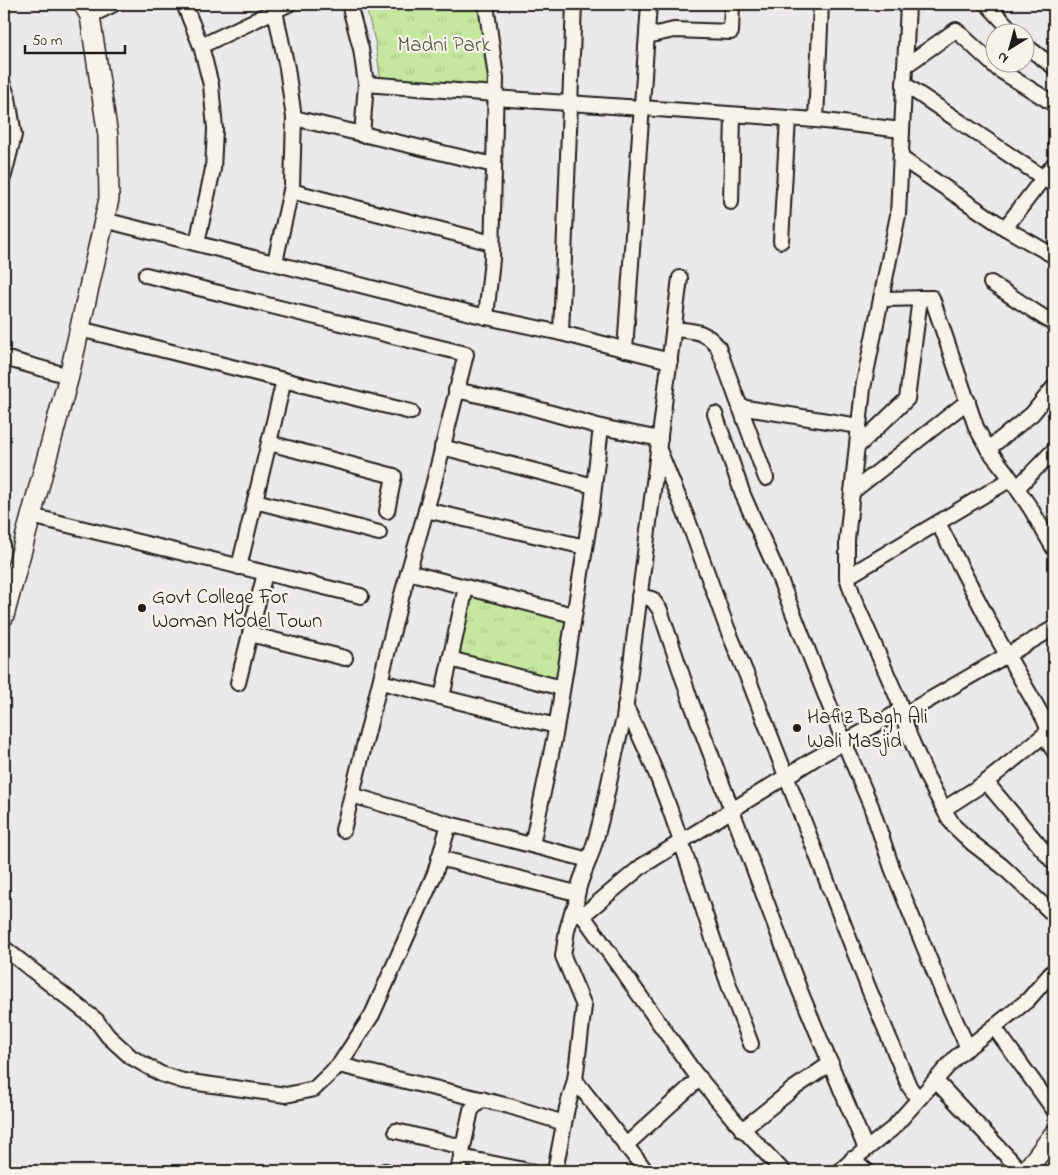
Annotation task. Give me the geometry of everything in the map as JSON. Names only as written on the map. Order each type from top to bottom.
[{"type":"street","points":[[4,616],[69,376],[109,199],[108,136],[86,10],[114,4]]},
{"type":"street","points":[[184,4],[201,46],[211,85],[215,129],[213,169],[197,243]]},
{"type":"street","points":[[201,46],[289,4]]},
{"type":"street","points":[[349,4],[361,49],[366,84],[362,135]]},
{"type":"street","points":[[486,4],[496,78],[492,243],[486,317]]},
{"type":"street","points":[[561,333],[574,4]]},
{"type":"street","points":[[625,350],[649,4]]},
{"type":"street","points":[[647,36],[674,30],[731,32],[732,4]]},
{"type":"street","points":[[816,120],[821,4]]},
{"type":"street","points":[[908,4],[898,215],[864,388],[847,540],[847,577],[854,599],[902,713],[912,744],[954,826],[972,843],[1008,871],[1054,915]]},
{"type":"street","points":[[987,4],[1004,22]]},
{"type":"street","points":[[275,11],[287,68],[294,118],[291,191],[275,262]]},
{"type":"street","points":[[905,66],[956,30],[998,69],[1054,104]]},
{"type":"street","points":[[1036,54],[1054,67]]},
{"type":"street","points":[[366,84],[570,104],[816,120],[902,130]]},
{"type":"street","points":[[904,84],[1049,181]]},
{"type":"street","points":[[4,87],[8,98],[14,135],[4,175]]},
{"type":"street","points":[[731,202],[733,115]]},
{"type":"street","points":[[294,118],[494,165]]},
{"type":"street","points":[[781,242],[788,118]]},
{"type":"street","points":[[901,158],[1005,228],[1054,256]]},
{"type":"street","points":[[1005,228],[1049,181],[1054,164]]},
{"type":"street","points":[[291,191],[492,243]]},
{"type":"street","points":[[104,220],[486,317],[561,333],[670,361]]},
{"type":"street","points":[[146,276],[466,354],[408,572],[343,830]]},
{"type":"street","points":[[578,905],[594,847],[616,746],[624,719],[680,278]]},
{"type":"street","points":[[991,283],[1054,324]]},
{"type":"street","points":[[857,447],[908,399],[920,298]]},
{"type":"street","points":[[881,299],[932,298],[976,427],[988,449],[1014,483],[1054,549]]},
{"type":"street","points":[[80,329],[411,412]]},
{"type":"street","points":[[674,329],[699,332],[712,339],[718,347],[766,478]]},
{"type":"street","points":[[4,358],[69,376]]},
{"type":"street","points":[[238,567],[284,380]]},
{"type":"street","points":[[988,449],[1032,414],[1054,387]]},
{"type":"street","points":[[456,390],[523,404],[659,444]]},
{"type":"street","points":[[852,492],[968,401]]},
{"type":"street","points":[[740,407],[859,426]]},
{"type":"street","points":[[716,414],[744,494],[871,806],[892,868],[939,985],[968,1048]]},
{"type":"street","points":[[532,846],[556,726],[585,547],[601,427]]},
{"type":"street","points":[[269,443],[394,476],[387,510]]},
{"type":"street","points":[[659,444],[727,628],[868,987],[909,1086],[918,1099]]},
{"type":"street","points":[[442,447],[594,486]]},
{"type":"street","points":[[847,577],[938,523],[1014,483],[1054,452]]},
{"type":"street","points":[[254,501],[379,533]]},
{"type":"street","points":[[426,510],[585,547]]},
{"type":"street","points":[[31,516],[360,596]]},
{"type":"street","points":[[938,523],[1049,731],[1050,746],[1054,750]]},
{"type":"street","points":[[408,572],[574,615]]},
{"type":"street","points":[[238,683],[265,573]]},
{"type":"street","points":[[442,697],[466,587]]},
{"type":"street","points":[[639,596],[652,598],[660,610],[686,690],[800,991],[866,1149]]},
{"type":"street","points":[[555,1171],[564,1123],[575,1080],[584,1006],[563,956],[572,912],[578,905],[844,742],[1008,656],[1054,628]]},
{"type":"street","points":[[250,634],[345,658]]},
{"type":"street","points":[[450,659],[562,688]]},
{"type":"street","points":[[381,682],[556,726]]},
{"type":"street","points":[[625,706],[640,734],[681,842],[751,1044]]},
{"type":"street","points":[[944,809],[986,782],[1049,731]]},
{"type":"street","points":[[986,782],[1054,863]]},
{"type":"street","points":[[352,795],[449,824],[589,860]]},
{"type":"street","points":[[4,948],[96,1020],[108,1036],[131,1057],[161,1074],[183,1081],[286,1095],[314,1089],[339,1065],[372,1015],[435,873],[449,824]]},
{"type":"street","points":[[440,858],[578,905],[637,993],[700,1078],[742,1130],[783,1171]]},
{"type":"street","points":[[840,1171],[892,1129],[956,1057],[1028,1000],[1054,970]]},
{"type":"street","points":[[994,1027],[1054,1110]]},
{"type":"street","points":[[742,1130],[793,1089],[831,1063]]},
{"type":"street","points":[[339,1065],[482,1099],[564,1123]]},
{"type":"street","points":[[625,1146],[700,1078]]},
{"type":"street","points":[[575,1080],[646,1171]]},
{"type":"street","points":[[935,1080],[1021,1171]]},
{"type":"street","points":[[458,1171],[471,1110],[482,1099]]},
{"type":"street","points":[[396,1131],[529,1171]]},
{"type":"street","points":[[1026,1171],[1052,1140]]},
{"type":"street","points":[[852,1160],[866,1171]]},
{"type":"green space","name":"Madni Park","points":[[365,4],[478,4],[489,57],[491,86],[381,81],[375,41]]},
{"type":"green space","points":[[471,595],[567,618],[556,682],[456,655]]},
{"type":"place","name":"Govt College For Woman Model Town","points":[[142,608]]},
{"type":"place","name":"Hafiz Bagh Ali Wali Masjid","points":[[797,728]]}]
